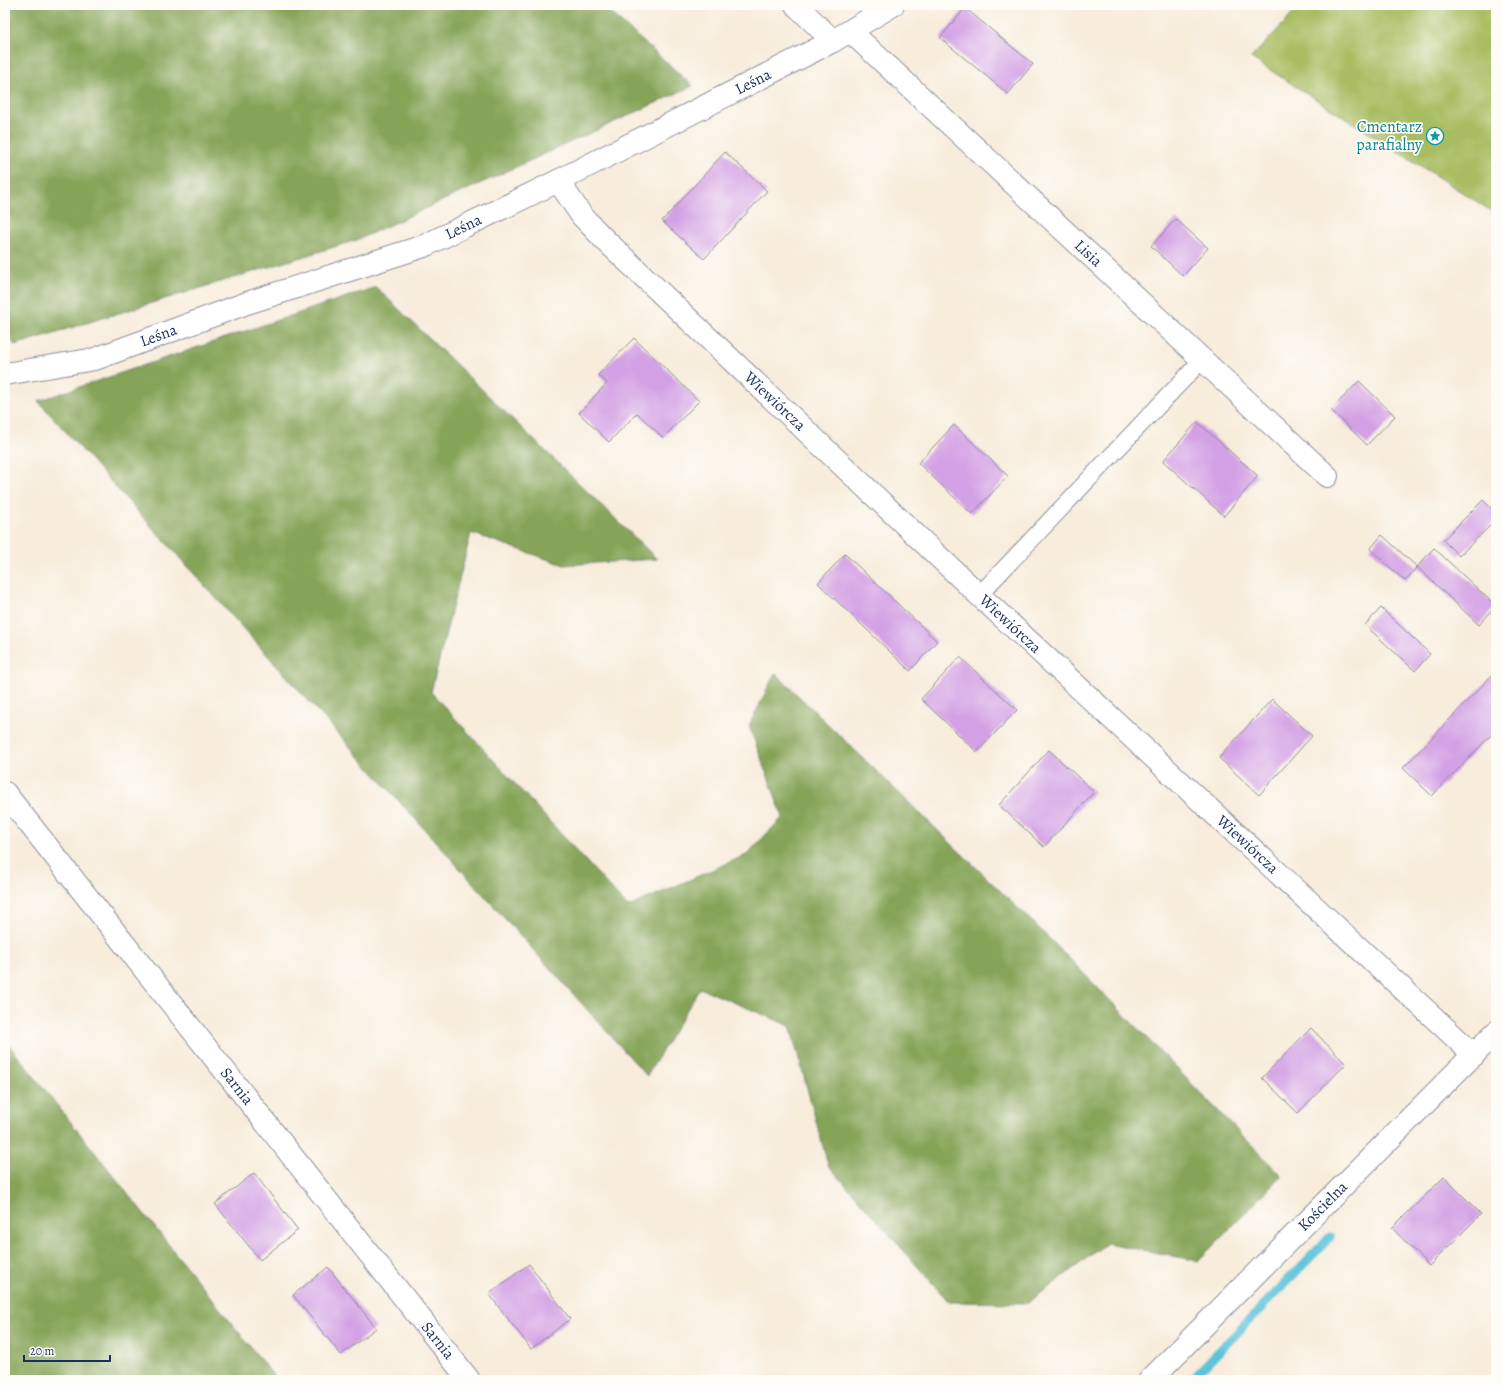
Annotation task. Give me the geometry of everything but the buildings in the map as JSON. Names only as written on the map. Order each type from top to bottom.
[{"type":"street","name":"Lisia","points":[[796,5],[841,36],[1202,361],[1327,476]]},
{"type":"street","name":"Leśna","points":[[5,374],[95,360],[247,303],[424,246],[558,181],[841,36],[893,5]]},
{"type":"street","name":"Wiewiórcza","points":[[558,181],[582,216],[603,238],[978,595],[1474,1055]]},
{"type":"street","name":"Sarnia","points":[[5,793],[469,1380]]},
{"type":"street","name":"Kościelna","points":[[1150,1380],[1496,1032]]},
{"type":"lane","points":[[978,595],[1202,361]]},
{"type":"green space","points":[[5,5],[602,5],[693,86],[357,240],[15,345],[5,334]]},
{"type":"green space","name":"Cmentarz parafialny","points":[[1301,5],[1496,5],[1496,214],[1251,58]]},
{"type":"green space","points":[[376,287],[657,559],[564,565],[471,533],[431,692],[628,907],[746,855],[783,817],[749,726],[775,673],[1050,939],[1282,1176],[1198,1261],[1107,1243],[1028,1303],[949,1302],[828,1165],[790,1026],[700,988],[647,1076],[38,401]]},
{"type":"green space","points":[[5,1040],[277,1380],[5,1380]]},
{"type":"waterway","points":[[1191,1380],[1330,1237]]},
{"type":"place","name":"Cmentarz parafialny","points":[[1435,136]]}]
